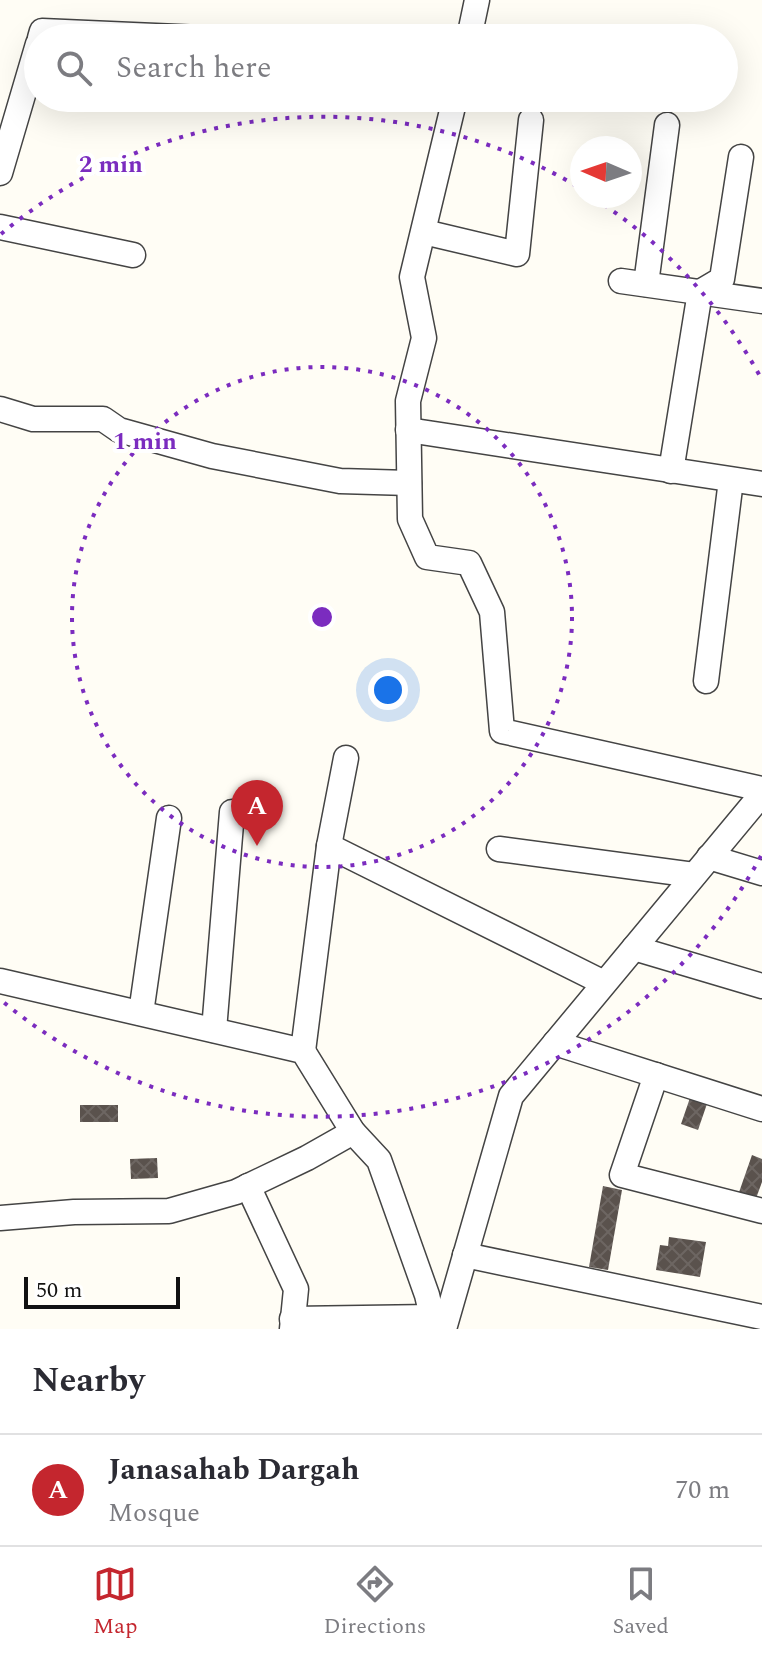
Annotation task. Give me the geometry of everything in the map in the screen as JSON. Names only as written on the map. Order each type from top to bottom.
[{"type":"street","points":[[472,24],[477,0]]},
{"type":"street","points":[[0,173],[24,92]]},
{"type":"street","points":[[437,1325],[465,1255],[511,1096],[762,791],[502,731],[492,612],[469,563],[427,557],[410,519],[408,401],[424,338],[412,277],[452,112]]},
{"type":"street","points":[[424,232],[517,254],[531,120]]},
{"type":"street","points":[[646,284],[667,125]]},
{"type":"street","points":[[700,292],[722,279],[741,157]]},
{"type":"street","points":[[0,227],[133,255]]},
{"type":"street","points":[[621,281],[762,301]]},
{"type":"street","points":[[671,471],[700,292]]},
{"type":"street","points":[[0,409],[33,419],[103,419],[119,430],[212,456],[340,481],[409,483]]},
{"type":"street","points":[[408,430],[762,484]]},
{"type":"street","points":[[706,681],[731,480]]},
{"type":"street","points":[[346,758],[329,846],[303,1051],[353,1132],[379,1160],[437,1325]]},
{"type":"street","points":[[214,1030],[232,812]]},
{"type":"street","points":[[141,1013],[169,818]]},
{"type":"street","points":[[329,846],[604,983]]},
{"type":"street","points":[[499,849],[762,873]]},
{"type":"street","points":[[634,948],[762,986]]},
{"type":"street","points":[[0,981],[303,1051]]},
{"type":"street","points":[[555,1043],[762,1109]]},
{"type":"street","points":[[656,1075],[622,1175],[762,1211]]},
{"type":"street","points":[[0,1218],[74,1212],[169,1211],[248,1186],[353,1132]]},
{"type":"street","points":[[248,1186],[296,1289],[292,1324],[437,1325]]},
{"type":"street","points":[[465,1255],[762,1317]]},
{"type":"building","points":[[691,1095],[708,1101],[698,1130],[681,1124]]},
{"type":"building","points":[[80,1105],[118,1105],[118,1122],[80,1122]]},
{"type":"building","points":[[752,1155],[762,1159],[762,1182],[754,1204],[737,1198]]},
{"type":"building","points":[[157,1158],[158,1178],[131,1179],[130,1159]]},
{"type":"building","points":[[603,1186],[622,1190],[608,1270],[589,1267]]},
{"type":"building","points":[[669,1237],[706,1242],[700,1277],[656,1270],[660,1245],[668,1246]]},
{"type":"place","name":"Janasahab Dargah","points":[[257,846]]}]
